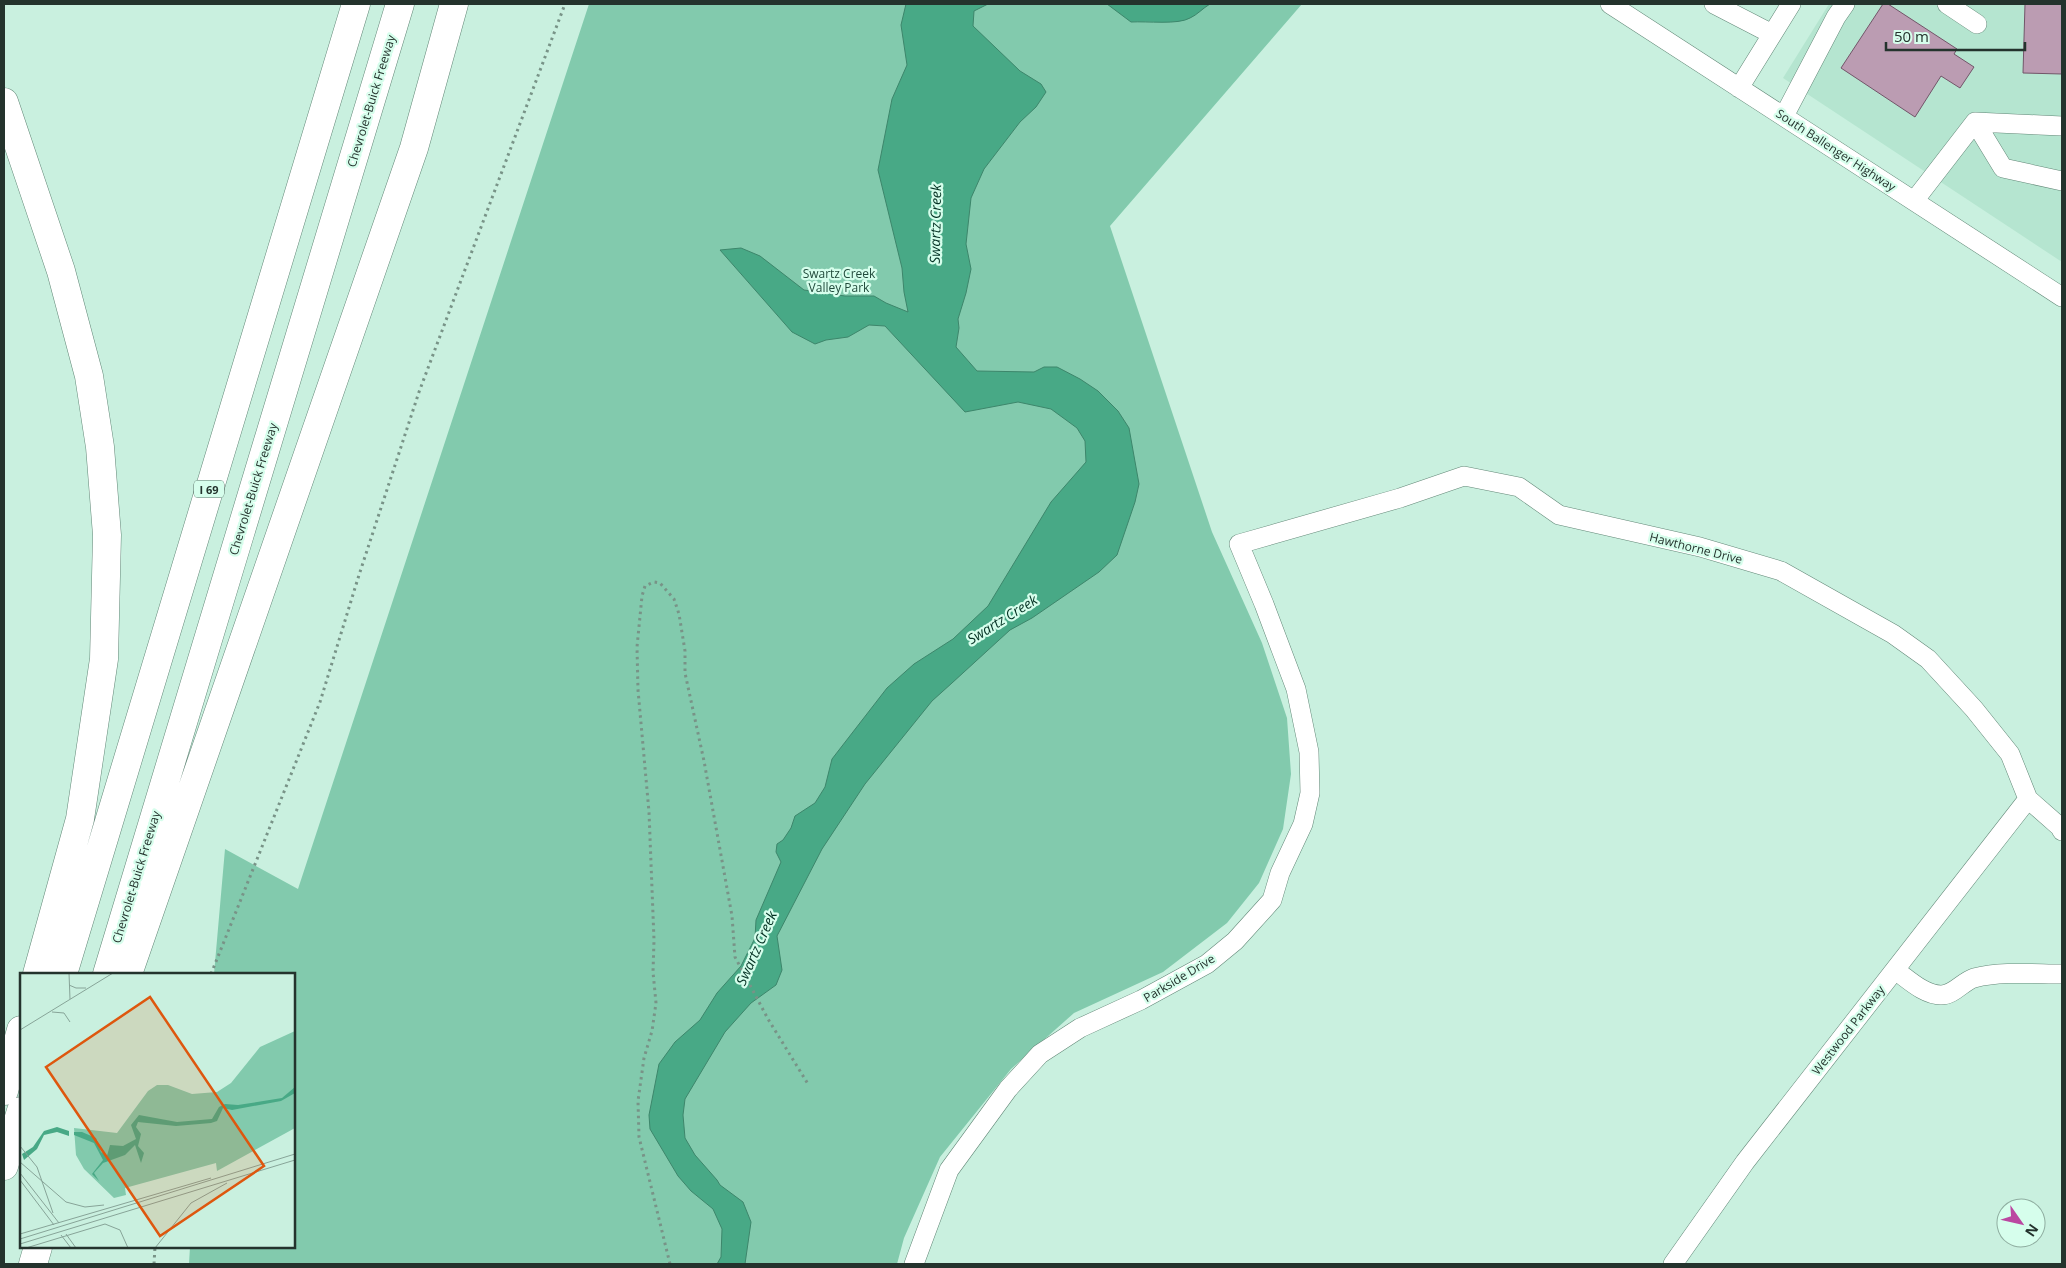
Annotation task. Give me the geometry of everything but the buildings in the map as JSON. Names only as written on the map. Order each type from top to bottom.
[{"type":"highway","name":"I 69","points":[[63,973],[356,4]]},
{"type":"highway","name":"Chevrolet-Buick Freeway","points":[[107,973],[400,4]]},
{"type":"highway","points":[[414,148],[454,4]]},
{"type":"highway","points":[[128,973],[414,148],[471,4]]},
{"type":"highway","points":[[4,102],[61,271],[89,376],[100,447],[107,535],[104,659],[80,820],[37,973]]},
{"type":"highway","points":[[4,1091],[20,1034]]},
{"type":"highway","points":[[4,1166],[20,1114]]},
{"type":"highway","points":[[21,1264],[26,1248]]},
{"type":"highway","points":[[33,1264],[38,1248]]},
{"type":"street","name":"South Ballenger Highway","points":[[1610,4],[2062,297]]},
{"type":"street","points":[[1714,4],[1772,34]]},
{"type":"street","points":[[1739,88],[1791,4]]},
{"type":"street","points":[[1784,116],[1836,17],[1845,4]]},
{"type":"street","points":[[1947,4],[1977,24],[1973,4]]},
{"type":"street","points":[[1914,201],[1975,122]]},
{"type":"street","points":[[1975,122],[2062,126]]},
{"type":"street","points":[[1975,122],[2003,168],[2062,181]]},
{"type":"street","name":"Hawthorne Drive","points":[[1239,544],[1400,498],[1464,476],[1519,487],[1559,516],[1700,547],[1781,571],[1893,634],[1928,659],[1974,709],[2010,754],[2028,799],[2060,827],[2062,832]]},
{"type":"street","name":"Parkside Drive","points":[[914,1264],[950,1170],[1008,1089],[1040,1054],[1080,1028],[1141,1000],[1207,964],[1235,941],[1272,900],[1280,873],[1303,824],[1310,793],[1309,752],[1296,688],[1239,544]]},
{"type":"street","name":"Westwood Parkway","points":[[1673,1264],[1745,1162],[2028,799]]},
{"type":"street","points":[[1895,970],[1930,994],[1943,995],[1952,992],[1963,983],[1974,978],[2021,974],[2062,974]]},
{"type":"path","points":[[211,973],[320,702],[419,392],[565,4]]},
{"type":"path","points":[[670,1264],[639,1137],[638,1100],[644,1058],[652,1031],[656,1003],[653,972],[654,940],[649,812],[638,690],[637,647],[642,596],[645,586],[654,582],[665,586],[674,599],[679,614],[685,674],[704,761],[732,916],[735,957],[768,1019],[808,1084]]},
{"type":"path","points":[[154,1264],[155,1248]]},
{"type":"shaded area","points":[[1829,4],[2062,4],[2062,262],[1783,78]]},
{"type":"green space","name":"Swartz Creek Valley Park","points":[[589,4],[1302,4],[1110,226],[1212,532],[1262,643],[1287,718],[1291,774],[1283,829],[1259,883],[1227,923],[1163,972],[1074,1013],[1011,1069],[940,1157],[904,1238],[897,1264],[189,1264],[190,1248],[295,1248],[295,973],[214,973],[225,849],[298,889]]},
{"type":"water","name":"Swartz Creek","points":[[906,4],[988,4],[974,11],[973,26],[1020,71],[1041,84],[1046,92],[1036,107],[1020,122],[984,169],[971,198],[966,244],[971,269],[958,319],[959,328],[956,347],[977,371],[1034,372],[1044,367],[1057,367],[1098,391],[1118,411],[1129,428],[1139,484],[1135,502],[1117,555],[1099,572],[1032,618],[1010,630],[932,701],[865,784],[822,849],[777,936],[782,970],[776,985],[751,1003],[725,1032],[685,1099],[683,1115],[685,1138],[695,1155],[720,1185],[743,1202],[751,1222],[745,1264],[717,1264],[721,1257],[722,1229],[713,1209],[691,1191],[678,1176],[650,1129],[649,1115],[659,1064],[675,1042],[700,1020],[717,993],[741,966],[755,938],[756,920],[781,862],[776,852],[777,844],[783,840],[791,828],[795,816],[815,803],[825,787],[832,759],[887,688],[914,664],[953,639],[988,606],[1051,502],[1086,462],[1085,441],[1077,428],[1051,409],[1018,402],[965,412],[885,326],[869,325],[848,337],[826,340],[815,344],[792,332],[720,250],[741,248],[760,256],[804,290],[845,296],[874,296],[908,312],[902,268],[878,170],[892,99],[907,65],[901,25]]},
{"type":"water","points":[[1107,4],[1210,4],[1185,20],[1131,22]]}]
